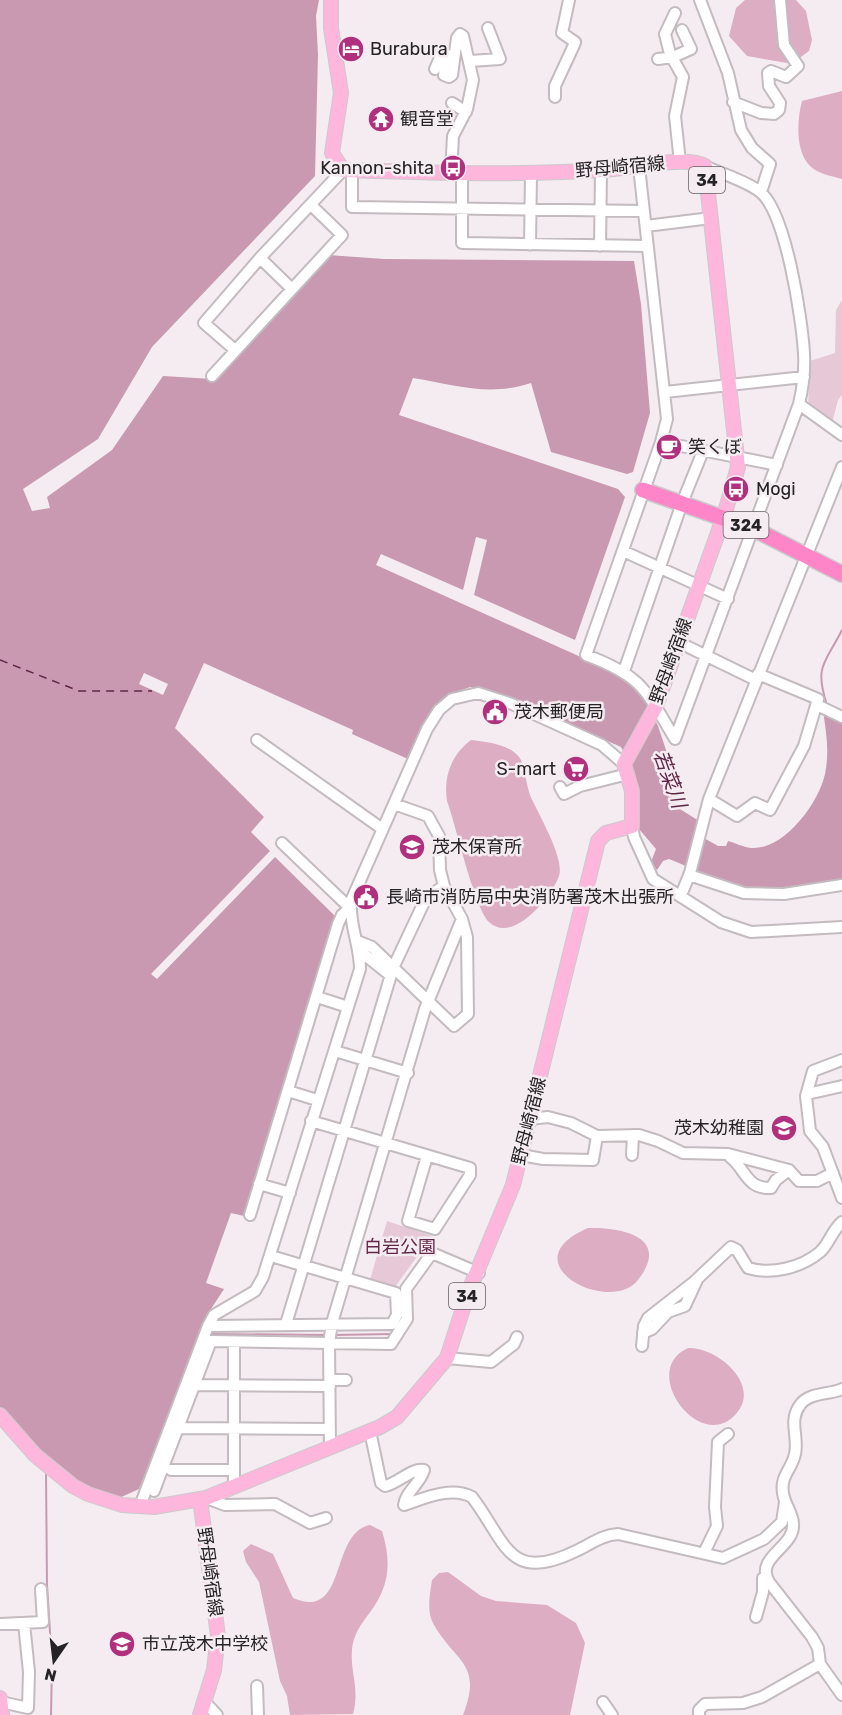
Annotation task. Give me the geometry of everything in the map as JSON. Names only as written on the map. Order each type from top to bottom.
[{"type":"highway","name":"324","points":[[644,490],[724,516],[842,574]]},
{"type":"main road","points":[[332,0],[331,28],[341,93],[332,153],[348,171]]},
{"type":"main road","name":"野母崎宿線","points":[[348,171],[531,174],[680,162],[699,163],[705,166],[738,467],[724,516],[653,711],[626,769]]},
{"type":"main road","points":[[626,769],[632,790],[632,826]]},
{"type":"main road","name":"野母崎宿線","points":[[0,1415],[53,1471],[88,1494],[122,1505],[165,1507],[203,1498],[234,1487],[370,1431],[397,1417],[447,1358],[462,1309],[479,1273],[513,1185],[598,842],[606,833],[632,826]]},
{"type":"main road","name":"野母崎宿線","points":[[202,1709],[214,1670],[218,1635],[203,1498]]},
{"type":"street","points":[[555,97],[555,86],[575,42],[562,33],[569,0]]},
{"type":"street","points":[[700,0],[728,73],[736,116],[748,143],[770,164],[761,192]]},
{"type":"street","points":[[733,102],[761,114],[774,114],[780,110],[780,103],[768,86],[768,73],[773,71],[786,77],[798,66],[784,45],[780,0]]},
{"type":"street","points":[[675,13],[665,34],[683,81],[675,116],[680,162]]},
{"type":"street","points":[[470,61],[500,58],[488,28]]},
{"type":"street","points":[[657,59],[673,57],[692,49],[681,30]]},
{"type":"street","points":[[435,69],[443,51],[447,55],[444,75],[449,77],[452,75],[457,38],[460,34],[470,61],[473,80],[465,112],[453,136],[462,209],[462,243],[648,246]]},
{"type":"street","points":[[452,103],[465,112]]},
{"type":"street","points":[[639,167],[667,419],[586,655],[624,671],[634,678],[653,711],[675,739],[800,404],[804,376],[800,317],[787,249],[767,201],[761,192],[705,166]]},
{"type":"street","points":[[600,246],[601,170]]},
{"type":"street","points":[[235,350],[204,323],[260,258],[311,205],[348,171]]},
{"type":"street","points":[[348,171],[352,207],[644,212]]},
{"type":"street","points":[[530,245],[531,174]]},
{"type":"street","points":[[212,376],[342,235],[311,205]]},
{"type":"street","points":[[646,226],[711,218]]},
{"type":"street","points":[[260,258],[292,289]]},
{"type":"street","points":[[665,392],[804,376]]},
{"type":"street","points":[[800,404],[842,435]]},
{"type":"street","points":[[661,442],[777,465]]},
{"type":"street","points":[[624,671],[682,503],[703,451]]},
{"type":"street","points":[[681,895],[709,799],[842,467]]},
{"type":"street","points":[[623,551],[728,599]]},
{"type":"street","points":[[678,642],[757,677],[818,699],[820,706],[804,746],[770,810],[755,803],[737,816],[709,799]]},
{"type":"street","points":[[249,1215],[338,924],[350,908],[356,887],[381,828],[422,739],[439,710],[452,699],[470,693],[487,695],[602,745],[626,769],[564,794],[560,787]]},
{"type":"street","points":[[820,706],[840,715]]},
{"type":"street","points":[[257,740],[381,828]]},
{"type":"street","points":[[358,946],[372,947],[392,972],[426,1005],[454,1026],[468,1014],[467,938],[462,919],[444,886],[440,870],[440,842],[434,823],[422,813],[394,804]]},
{"type":"street","points":[[632,826],[634,837],[653,879],[721,922],[745,931],[842,927]]},
{"type":"street","points":[[140,1506],[208,1326],[214,1315],[255,1291],[271,1256],[317,1100],[335,1051],[360,969],[350,908],[282,843]]},
{"type":"street","points":[[689,874],[744,894],[784,894],[842,885]]},
{"type":"street","points":[[286,1324],[392,972],[426,897],[444,886]]},
{"type":"street","points":[[330,1448],[332,1324],[344,1278],[408,1073],[426,1005],[462,919]]},
{"type":"street","points":[[317,997],[348,1007]]},
{"type":"street","points":[[335,1051],[408,1073]]},
{"type":"street","points":[[842,1060],[813,1071],[807,1094],[810,1131],[823,1147],[842,1198]]},
{"type":"street","points":[[807,1094],[842,1086]]},
{"type":"street","points":[[288,1091],[317,1100]]},
{"type":"street","points":[[530,1119],[548,1117],[571,1123],[597,1136],[633,1135],[658,1141],[683,1153],[728,1154],[789,1170],[799,1181],[817,1181],[833,1173]]},
{"type":"street","points":[[311,1121],[470,1168],[470,1175],[435,1229],[408,1221],[427,1156]]},
{"type":"street","points":[[632,1155],[633,1135]]},
{"type":"street","points":[[521,1155],[543,1159],[593,1160],[597,1136]]},
{"type":"street","points":[[728,1154],[741,1167],[745,1178],[755,1186],[771,1188],[776,1180],[789,1170]]},
{"type":"street","points":[[259,1184],[290,1192]]},
{"type":"street","points":[[642,1347],[643,1333],[652,1329],[668,1312],[685,1306],[697,1280],[731,1247],[737,1250],[748,1268],[759,1271],[783,1269],[803,1263],[820,1252],[832,1231],[842,1221]]},
{"type":"street","points":[[154,1491],[211,1341],[330,1341],[391,1344],[407,1319],[406,1288],[429,1249],[479,1273]]},
{"type":"street","points":[[208,1326],[392,1324],[397,1315],[396,1293],[271,1256]]},
{"type":"street","points":[[447,1358],[491,1362],[514,1344],[517,1337]]},
{"type":"street","points":[[234,1342],[234,1487]]},
{"type":"street","points":[[195,1385],[330,1383],[346,1380]]},
{"type":"street","points":[[756,1617],[768,1562],[788,1540],[793,1527],[785,1502],[783,1478],[796,1453],[793,1424],[798,1407],[808,1398],[842,1389]]},
{"type":"street","points":[[179,1428],[330,1429]]},
{"type":"street","points":[[370,1431],[381,1483],[385,1486],[392,1485],[414,1470],[424,1470],[416,1486],[406,1495],[404,1505],[445,1493],[464,1492],[472,1497],[510,1553],[527,1564],[557,1560],[605,1534],[618,1534],[723,1558],[764,1539],[782,1521],[785,1502]]},
{"type":"street","points":[[704,1553],[717,1526],[715,1507],[717,1442],[728,1434]]},
{"type":"street","points":[[171,1470],[234,1470]]},
{"type":"street","points":[[203,1498],[225,1505],[276,1504],[310,1523],[326,1518]]},
{"type":"street","points":[[766,1575],[812,1637],[818,1648],[820,1664],[842,1695]]},
{"type":"street","points":[[0,1624],[43,1622],[41,1589]]},
{"type":"street","points":[[1,1705],[28,1708],[29,1672],[24,1623]]},
{"type":"street","points":[[699,1715],[699,1710],[705,1704],[743,1703],[762,1697],[820,1664]]},
{"type":"street","points":[[257,1686],[258,1715]]},
{"type":"street","points":[[603,1702],[612,1715]]},
{"type":"street","points":[[202,1709],[217,1715]]},
{"type":"green space","points":[[842,300],[842,395],[838,400],[832,423],[808,407],[810,361],[835,353],[836,310]]},
{"type":"green space","name":"白岩公園","points":[[387,1221],[432,1236],[395,1287],[370,1280]]},
{"type":"shaded area","points":[[745,0],[796,0],[806,11],[812,40],[809,51],[787,63],[747,56],[729,36],[736,8]]},
{"type":"shaded area","points":[[842,91],[842,179],[813,169],[805,160],[798,135],[798,126],[802,101]]},
{"type":"shaded area","points":[[471,740],[505,747],[512,750],[521,760],[530,795],[558,858],[559,876],[548,895],[530,915],[520,923],[509,927],[499,927],[489,922],[483,913],[471,883],[447,801],[446,783],[450,766]]},
{"type":"shaded area","points":[[588,1228],[627,1232],[646,1244],[649,1253],[647,1265],[638,1280],[624,1290],[607,1292],[589,1289],[572,1281],[561,1269],[558,1256],[566,1242]]},
{"type":"shaded area","points":[[688,1348],[700,1349],[713,1354],[734,1371],[741,1382],[744,1394],[742,1406],[733,1417],[719,1424],[704,1423],[690,1415],[679,1403],[671,1388],[669,1373],[674,1359]]},
{"type":"shaded area","points":[[370,1525],[382,1531],[387,1556],[387,1573],[379,1598],[359,1628],[353,1642],[352,1658],[356,1696],[353,1714],[290,1715],[287,1696],[280,1681],[259,1582],[246,1562],[243,1551],[251,1544],[273,1554],[293,1598],[310,1602],[322,1598],[331,1588],[348,1543],[357,1531]]},
{"type":"shaded area","points":[[448,1572],[481,1596],[496,1601],[547,1605],[576,1623],[585,1643],[570,1715],[463,1715],[470,1684],[468,1674],[464,1665],[434,1625],[429,1609],[432,1580],[439,1573]]},
{"type":"water","name":"若菜川","points":[[0,0],[319,0],[316,16],[318,55],[315,176],[152,347],[98,439],[23,489],[32,511],[50,508],[47,497],[112,450],[163,376],[212,379],[328,255],[384,259],[634,261],[641,304],[650,413],[633,472],[627,474],[551,452],[531,383],[516,387],[487,389],[413,378],[399,415],[618,489],[625,497],[575,640],[474,595],[487,540],[476,537],[463,590],[381,554],[376,565],[623,676],[643,696],[658,726],[673,771],[674,801],[680,809],[699,821],[695,833],[718,846],[726,846],[728,841],[751,848],[764,847],[789,832],[810,807],[823,780],[827,754],[823,711],[842,720],[842,882],[762,891],[716,881],[669,859],[663,861],[657,870],[651,862],[656,849],[639,829],[635,773],[621,747],[497,692],[470,687],[449,695],[434,707],[408,759],[352,734],[353,730],[204,663],[175,728],[264,817],[251,832],[270,851],[151,974],[157,979],[275,857],[336,917],[244,1216],[231,1213],[206,1283],[224,1289],[207,1315],[139,1489],[117,1499],[82,1486],[44,1456],[0,1408]]},
{"type":"pier","points":[[144,673],[168,684],[163,695],[139,684]]},
{"type":"waterway","points":[[827,705],[821,681],[823,665],[842,630]]},
{"type":"waterway","points":[[210,1334],[328,1335]]},
{"type":"waterway","points":[[333,1335],[393,1334]]},
{"type":"waterway","points":[[46,1472],[47,1585],[52,1664],[51,1715]]},
{"type":"ferry route","points":[[0,660],[79,691],[152,691]]},
{"type":"place","name":"Burabura","points":[[351,49]]},
{"type":"place","name":"観音堂","points":[[381,119]]},
{"type":"place","name":"Kannon-shita","points":[[453,168]]},
{"type":"place","name":"笑くぼ","points":[[669,447]]},
{"type":"place","name":"Mogi","points":[[736,489]]},
{"type":"place","name":"茂木郵便局","points":[[495,712]]},
{"type":"place","name":"S-mart","points":[[576,769]]},
{"type":"place","name":"茂木保育所","points":[[412,847]]},
{"type":"place","name":"長崎市消防局中央消防署茂木出張所","points":[[366,897]]},
{"type":"place","name":"茂木幼稚園","points":[[784,1128]]},
{"type":"place","name":"市立茂木中学校","points":[[122,1644]]}]
